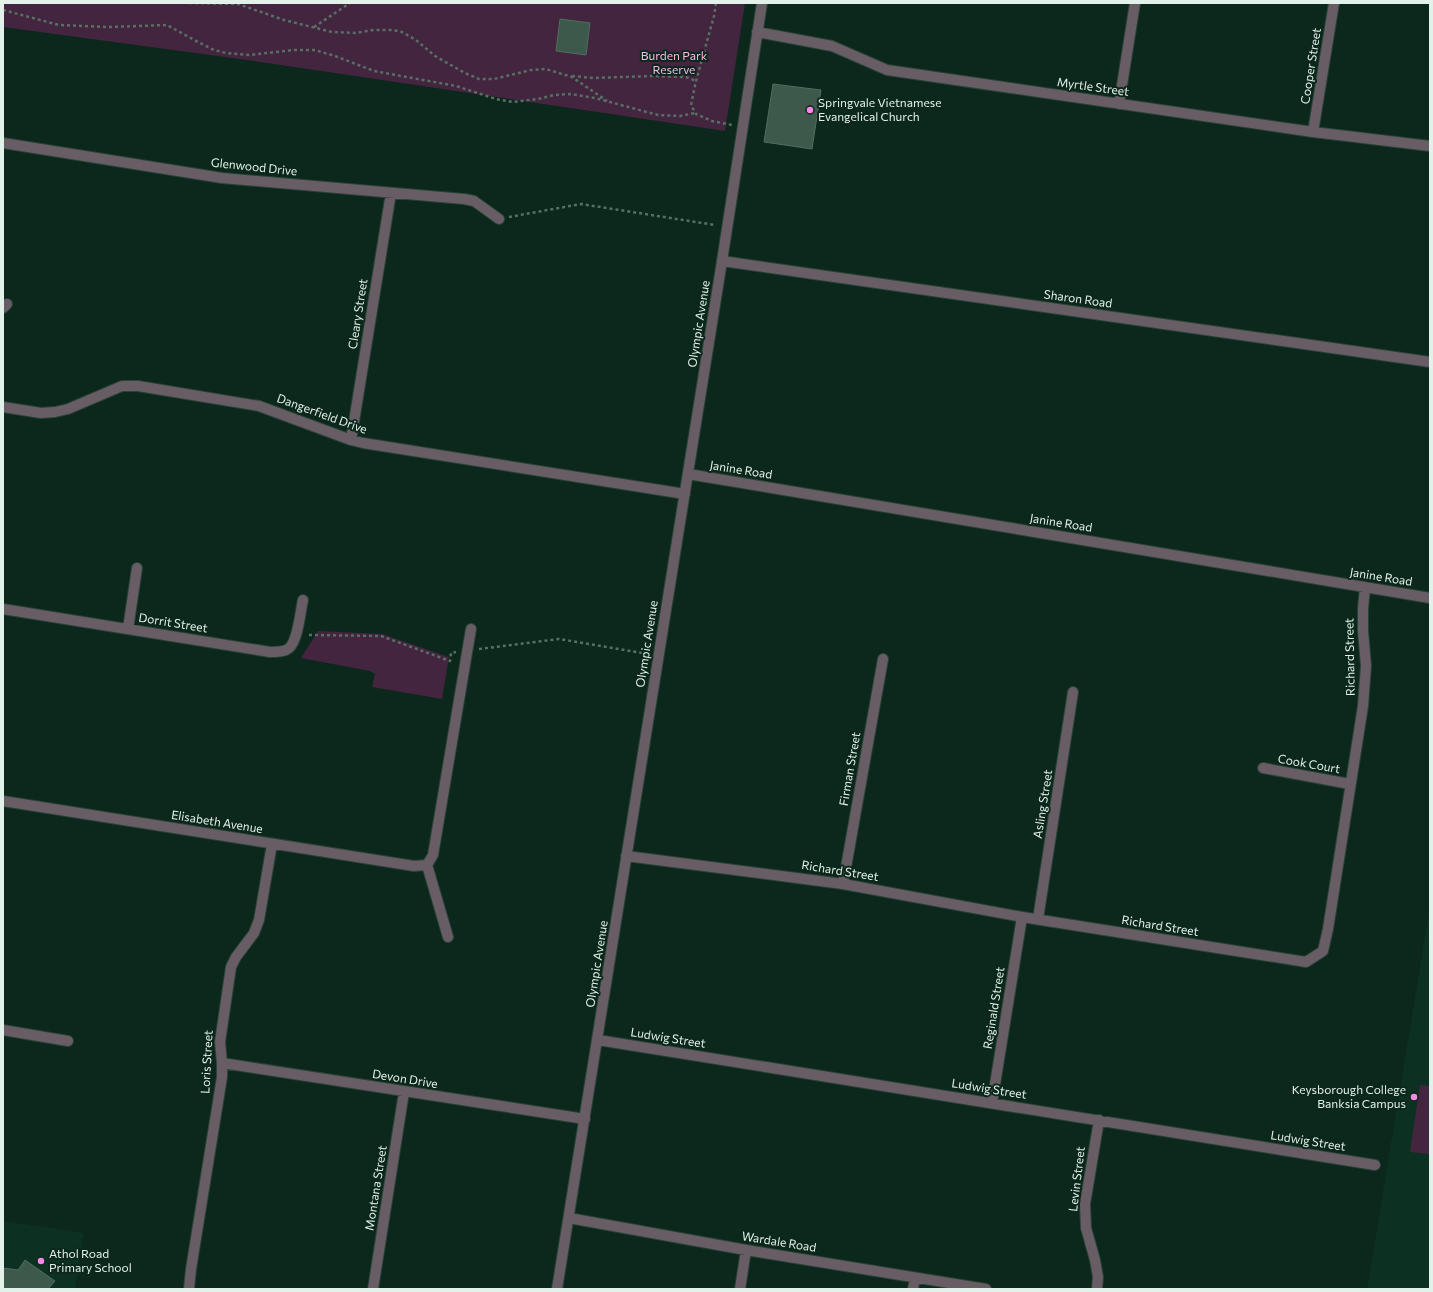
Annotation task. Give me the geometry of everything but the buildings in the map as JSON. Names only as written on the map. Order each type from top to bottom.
[{"type":"street","name":"Olympic Avenue","points":[[557,1289],[728,226],[762,3]]},
{"type":"street","points":[[1119,104],[1135,3]]},
{"type":"street","name":"Cooper Street","points":[[1313,132],[1334,3]]},
{"type":"street","name":"Myrtle Street","points":[[757,32],[832,46],[888,70],[1313,132],[1430,146]]},
{"type":"street","name":"Glenwood Drive","points":[[3,143],[222,178],[391,192],[474,201],[499,219]]},
{"type":"street","name":"Cleary Street","points":[[352,440],[391,192]]},
{"type":"street","name":"Sharon Road","points":[[722,261],[1430,362]]},
{"type":"street","name":"Dangerfield Drive","points":[[3,407],[41,413],[55,412],[68,409],[122,386],[138,386],[259,406],[363,443],[684,494]]},
{"type":"street","name":"Janine Road","points":[[688,474],[1430,598]]},
{"type":"street","points":[[128,629],[137,568]]},
{"type":"street","name":"Richard Street","points":[[626,856],[843,884],[1022,917],[1306,962],[1323,951],[1328,929],[1363,706],[1366,666],[1363,609],[1366,587]]},
{"type":"street","name":"Dorrit Street","points":[[3,609],[270,652],[286,650],[292,646],[303,600]]},
{"type":"street","points":[[448,937],[427,865],[433,855],[471,629]]},
{"type":"street","name":"Firman Street","points":[[843,884],[883,659]]},
{"type":"street","name":"Asling Street","points":[[1038,919],[1073,692]]},
{"type":"street","name":"Cook Court","points":[[1263,768],[1350,784]]},
{"type":"street","name":"Elisabeth Avenue","points":[[3,801],[414,866],[427,865]]},
{"type":"street","name":"Loris Street","points":[[190,1289],[191,1268],[222,1077],[220,1042],[231,968],[236,957],[254,933],[259,920],[272,844]]},
{"type":"street","name":"Reginald Street","points":[[992,1102],[1022,917]]},
{"type":"street","points":[[3,1030],[68,1041]]},
{"type":"street","name":"Ludwig Street","points":[[598,1040],[992,1102],[1375,1165]]},
{"type":"street","name":"Devon Drive","points":[[222,1063],[585,1119]]},
{"type":"street","name":"Montana Street","points":[[373,1289],[404,1092]]},
{"type":"street","name":"Levin Street","points":[[1097,1289],[1098,1277],[1086,1228],[1085,1204],[1099,1120]]},
{"type":"street","name":"Wardale Road","points":[[569,1218],[746,1250],[986,1289]]},
{"type":"street","points":[[740,1289],[746,1250]]},
{"type":"street","points":[[913,1289],[915,1278]]},
{"type":"path","points":[[189,3],[238,4],[284,20],[332,32],[356,33],[374,30],[393,30],[402,32],[416,40],[435,56],[464,73],[479,79],[494,79],[531,70],[546,69],[569,76],[593,78],[686,76],[696,81]]},
{"type":"path","points":[[314,27],[350,3]]},
{"type":"path","points":[[695,113],[691,105],[716,3]]},
{"type":"path","points":[[3,10],[59,24],[109,27],[167,25],[214,50],[226,53],[249,54],[294,50],[315,50],[374,71],[456,86],[496,100],[513,102],[532,100],[554,95],[570,94],[595,98],[658,115],[680,116],[695,113],[712,121],[743,127]]},
{"type":"path","points":[[569,76],[609,102]]},
{"type":"path","points":[[499,219],[580,204],[728,226]]},
{"type":"path","points":[[296,634],[381,636],[450,661],[451,653],[559,639],[658,655]]},
{"type":"shaded area","name":"Keysborough College Banksia Campus","points":[[1430,906],[1430,1289],[1367,1289]]},
{"type":"shaded area","name":"Athol Road Primary School","points":[[3,1221],[84,1233],[75,1289],[3,1289]]},
{"type":"green space","name":"Burden Park Reserve","points":[[3,3],[745,3],[725,131],[247,60],[3,27]]},
{"type":"green space","points":[[318,631],[382,634],[449,657],[442,699],[372,687],[375,674],[370,671],[301,658]]},
{"type":"green space","points":[[1420,1085],[1430,1086],[1430,1154],[1410,1152]]},
{"type":"place","name":"Springvale Vietnamese Evangelical Church","points":[[810,110]]},
{"type":"place","name":"Keysborough College Banksia Campus","points":[[1414,1097]]},
{"type":"place","name":"Athol Road Primary School","points":[[41,1261]]}]
